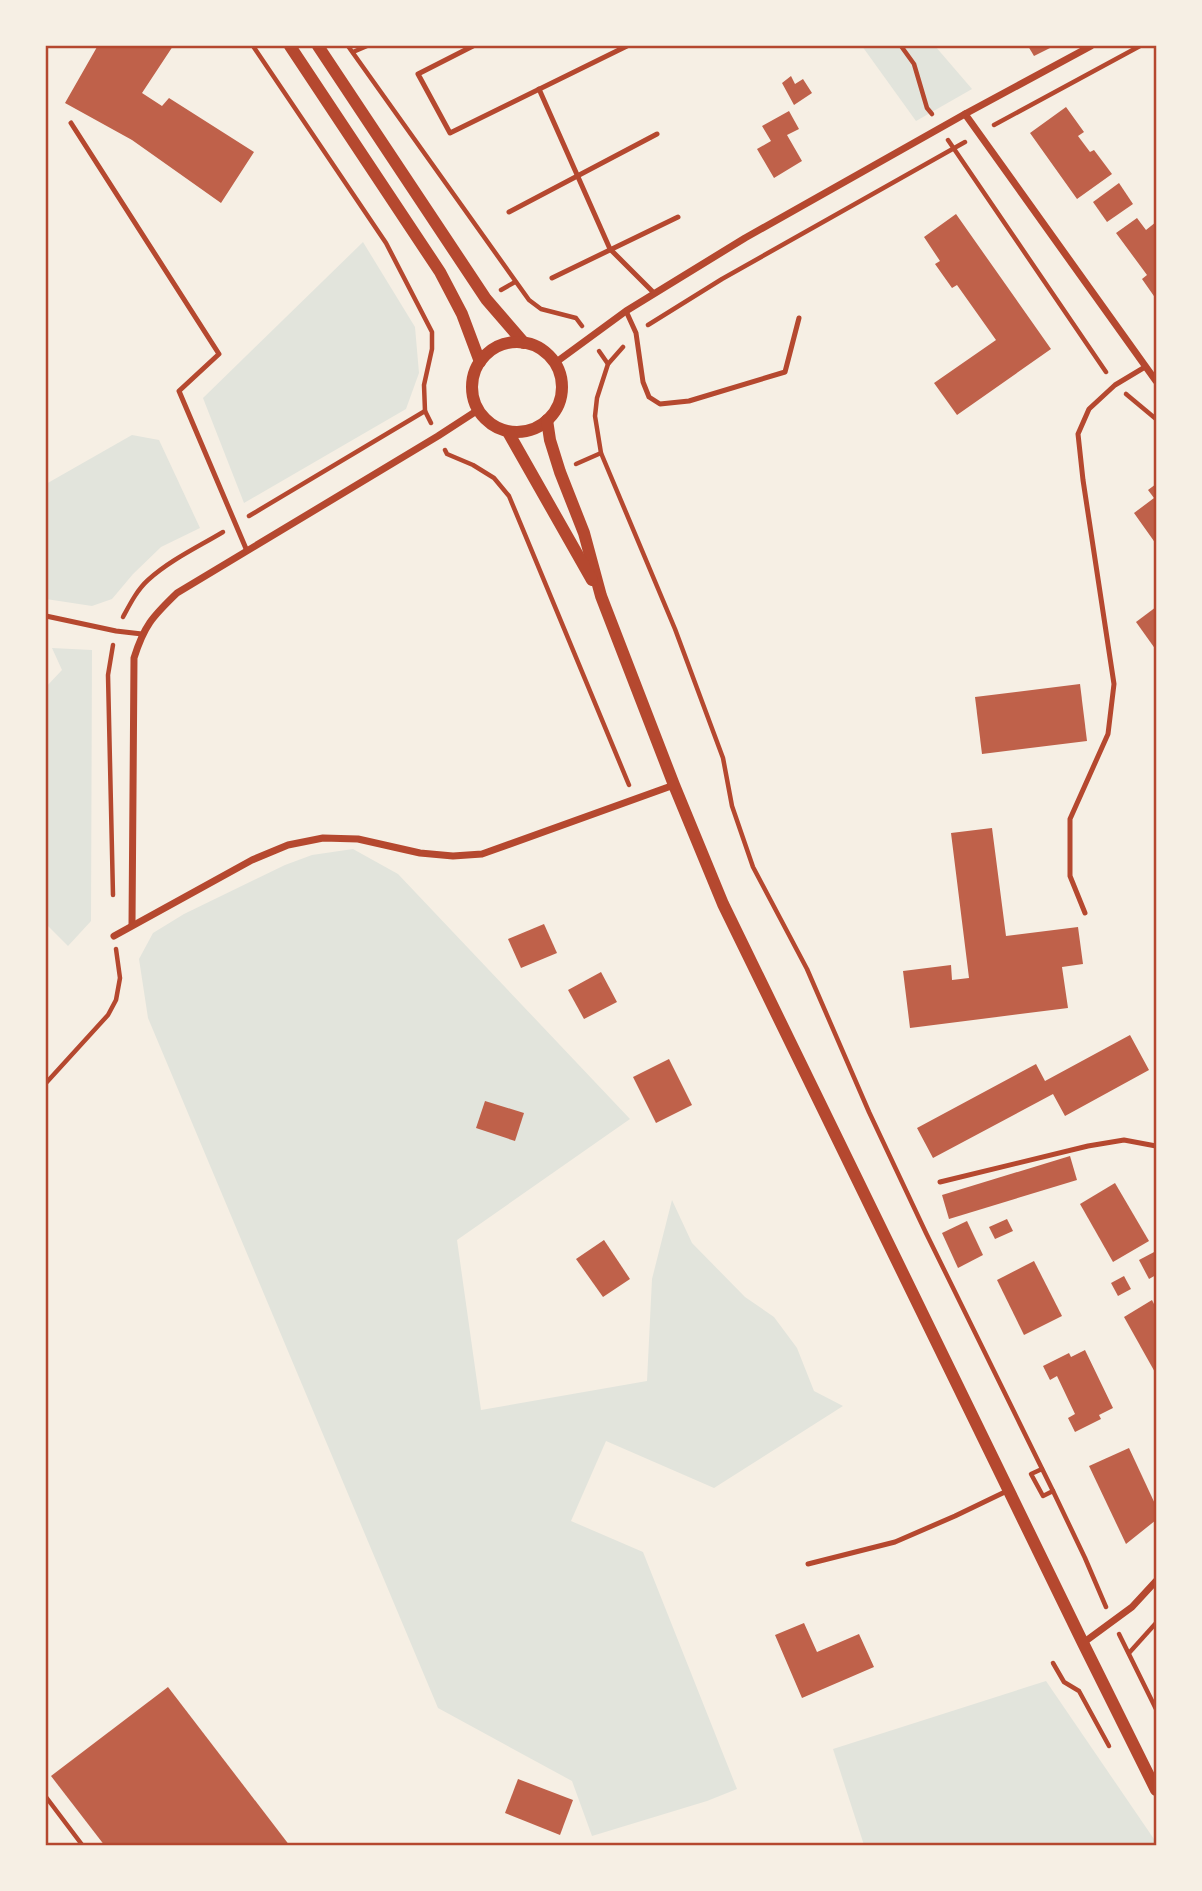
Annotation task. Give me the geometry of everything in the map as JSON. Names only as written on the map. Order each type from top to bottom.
[{"type":"street","points":[[290,46],[439,272],[462,314],[480,362]]},
{"type":"street","points":[[317,46],[486,299],[524,343]]},
{"type":"street","points":[[555,363],[626,311],[745,238],[1091,46]]},
{"type":"street","points":[[965,114],[1157,381]]},
{"type":"street","points":[[524,343],[536,346],[555,363],[562,385],[561,396],[547,420],[533,429],[508,432],[486,420],[478,410],[473,398],[474,373],[488,353],[498,346],[524,343]]},
{"type":"street","points":[[132,925],[134,658],[142,634],[155,614],[177,593],[478,410]]},
{"type":"street","points":[[547,420],[559,472],[584,533],[601,596],[723,904],[1157,1790]]},
{"type":"street","points":[[508,432],[601,596]]},
{"type":"street","points":[[114,936],[252,860],[288,845],[323,838],[358,839],[420,853],[453,856],[482,854],[674,785]]},
{"type":"street","points":[[1083,1643],[1132,1607],[1157,1581]]},
{"type":"lane","points":[[473,46],[418,74],[450,133],[627,46]]},
{"type":"lane","points":[[539,89],[610,250],[654,293]]},
{"type":"lane","points":[[71,123],[219,354],[179,391],[247,551]]},
{"type":"lane","points":[[509,212],[657,134]]},
{"type":"lane","points":[[552,278],[678,217]]},
{"type":"lane","points":[[626,311],[636,332],[643,382],[649,397],[660,404],[689,401],[785,372],[799,318]]},
{"type":"lane","points":[[1085,913],[1070,876],[1070,819],[1108,733],[1114,684],[1078,434],[1089,409],[1115,385],[1145,367]]},
{"type":"lane","points":[[46,616],[142,634]]},
{"type":"lane","points":[[940,1182],[1088,1146],[1124,1140],[1157,1146]]},
{"type":"lane","points":[[808,1564],[895,1542],[1009,1490]]},
{"type":"path","points":[[348,46],[529,300],[541,309],[576,318]]},
{"type":"path","points":[[353,52],[367,46]]},
{"type":"path","points":[[901,46],[914,64],[928,108],[940,128],[1115,385],[1157,419]]},
{"type":"path","points":[[1140,46],[722,279],[636,332],[608,364],[597,398],[595,416],[601,453],[675,629],[719,745],[732,806],[752,867],[807,969],[914,1209],[1053,1491],[1112,1622],[1157,1709]]},
{"type":"path","points":[[113,899],[108,675],[116,631],[132,599],[147,581],[175,560],[425,411]]},
{"type":"path","points":[[46,1083],[108,1015],[116,1000],[120,978],[114,936]]},
{"type":"path","points":[[1042,1469],[1031,1474],[1043,1496],[1053,1491]]},
{"type":"path","points":[[1129,1654],[1157,1622]]},
{"type":"path","points":[[1053,1663],[1064,1682],[1079,1691],[1109,1746]]},
{"type":"path","points":[[46,1797],[83,1846]]},
{"type":"shaded area","points":[[862,46],[935,46],[972,89],[916,121]]},
{"type":"shaded area","points":[[363,242],[415,327],[419,373],[406,409],[244,503],[203,398]]},
{"type":"shaded area","points":[[132,435],[159,440],[200,528],[161,547],[112,599],[92,606],[46,599],[46,484]]},
{"type":"shaded area","points":[[52,648],[92,650],[91,921],[68,946],[46,924],[46,687],[62,670]]},
{"type":"shaded area","points":[[353,849],[398,874],[630,1119],[457,1240],[481,1410],[647,1381],[652,1279],[672,1200],[692,1243],[745,1297],[774,1317],[797,1348],[814,1391],[843,1406],[714,1488],[606,1441],[571,1521],[643,1552],[737,1789],[707,1801],[592,1836],[572,1781],[438,1708],[148,1018],[139,959],[153,933],[184,914],[285,865],[312,855]]},
{"type":"shaded area","points":[[1046,1681],[1156,1845],[864,1845],[833,1749]]},
{"type":"building","points":[[94,46],[173,46],[142,93],[162,106],[169,98],[254,152],[221,203],[132,140],[65,103],[97,47]]},
{"type":"building","points":[[1028,46],[1054,46],[1034,56]]},
{"type":"building","points":[[791,76],[795,84],[803,79],[812,93],[794,105],[782,83]]},
{"type":"building","points":[[1066,107],[1084,132],[1078,136],[1090,152],[1094,150],[1112,174],[1077,199],[1030,133]]},
{"type":"building","points":[[789,111],[799,129],[787,135],[802,161],[774,178],[757,149],[771,141],[762,126]]},
{"type":"building","points":[[1119,183],[1133,204],[1107,222],[1093,202]]},
{"type":"building","points":[[956,214],[1051,349],[957,415],[934,383],[996,340],[957,285],[952,288],[935,264],[940,261],[924,237]]},
{"type":"building","points":[[1137,218],[1146,230],[1156,222],[1156,299],[1142,279],[1147,275],[1116,233]]},
{"type":"building","points":[[1156,484],[1156,544],[1134,513],[1154,498],[1148,490]]},
{"type":"building","points":[[1156,607],[1156,650],[1136,622]]},
{"type":"building","points":[[1080,684],[1087,741],[982,754],[975,697]]},
{"type":"building","points":[[992,828],[1006,936],[1078,927],[1083,964],[1062,967],[1068,1008],[910,1028],[903,971],[951,965],[952,980],[969,978],[951,833]]},
{"type":"building","points":[[544,924],[557,953],[521,968],[508,939]]},
{"type":"building","points":[[601,972],[617,1002],[584,1019],[568,990]]},
{"type":"building","points":[[1130,1035],[1149,1070],[1065,1116],[1053,1094],[933,1158],[917,1128],[1036,1064],[1045,1081]]},
{"type":"building","points":[[669,1059],[692,1105],[656,1123],[633,1077]]},
{"type":"building","points":[[485,1101],[524,1113],[515,1141],[476,1128]]},
{"type":"building","points":[[1070,1156],[1077,1180],[949,1219],[942,1195]]},
{"type":"building","points":[[1115,1183],[1149,1241],[1113,1262],[1080,1204]]},
{"type":"building","points":[[1007,1219],[1013,1231],[995,1239],[989,1227]]},
{"type":"building","points":[[967,1221],[983,1255],[958,1268],[942,1233]]},
{"type":"building","points":[[604,1240],[630,1279],[603,1297],[576,1259]]},
{"type":"building","points":[[1156,1251],[1156,1275],[1149,1279],[1139,1260]]},
{"type":"building","points":[[1034,1261],[1062,1316],[1024,1335],[997,1280]]},
{"type":"building","points":[[1124,1276],[1131,1289],[1118,1296],[1111,1283]]},
{"type":"building","points":[[1152,1300],[1156,1308],[1156,1374],[1124,1317]]},
{"type":"building","points":[[1085,1350],[1113,1408],[1099,1415],[1101,1419],[1075,1432],[1068,1418],[1075,1414],[1057,1376],[1050,1380],[1043,1366],[1069,1353],[1071,1357]]},
{"type":"building","points":[[1129,1448],[1156,1506],[1156,1520],[1126,1544],[1089,1466]]},
{"type":"building","points":[[804,1623],[817,1652],[859,1634],[874,1667],[802,1698],[775,1635]]},
{"type":"building","points":[[168,1687],[290,1846],[105,1846],[51,1776]]},
{"type":"building","points":[[518,1779],[573,1800],[560,1835],[505,1813]]}]
